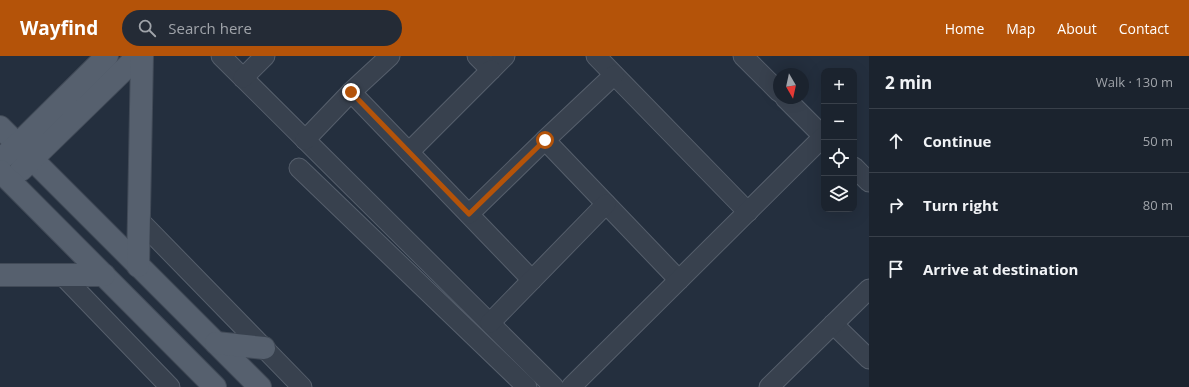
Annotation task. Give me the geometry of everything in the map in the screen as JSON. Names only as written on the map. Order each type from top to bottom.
[{"type":"main road","points":[[107,56],[25,152],[4,182],[104,275],[204,382]]},
{"type":"main road","points":[[0,160],[25,152],[138,56]]},
{"type":"main road","points":[[138,266],[142,56]]},
{"type":"main road","points":[[0,127],[260,387]]},
{"type":"main road","points":[[0,275],[104,275]]},
{"type":"main road","points":[[216,343],[264,348]]},
{"type":"street","points":[[221,56],[554,387]]},
{"type":"street","points":[[243,78],[265,56]]},
{"type":"street","points":[[305,140],[351,92],[390,56]]},
{"type":"street","points":[[477,56],[491,70]]},
{"type":"street","points":[[409,152],[505,56]]},
{"type":"street","points":[[596,56],[748,212]]},
{"type":"street","points":[[743,56],[773,86]]},
{"type":"street","points":[[469,214],[614,75]]},
{"type":"street","points":[[351,92],[532,280]]},
{"type":"street","points":[[791,104],[821,134]]},
{"type":"street","points":[[545,140],[679,280]]},
{"type":"street","points":[[571,387],[821,140]]},
{"type":"street","points":[[299,168],[527,387]]},
{"type":"street","points":[[857,170],[869,182]]},
{"type":"street","points":[[332,200],[347,182]]},
{"type":"street","points":[[490,323],[606,204]]},
{"type":"street","points":[[139,220],[302,387]]},
{"type":"street","points":[[62,275],[170,387]]},
{"type":"street","points":[[769,387],[869,289]]},
{"type":"street","points":[[833,324],[869,359]]},
{"type":"route","points":[[351,92],[469,214],[545,140]]}]
